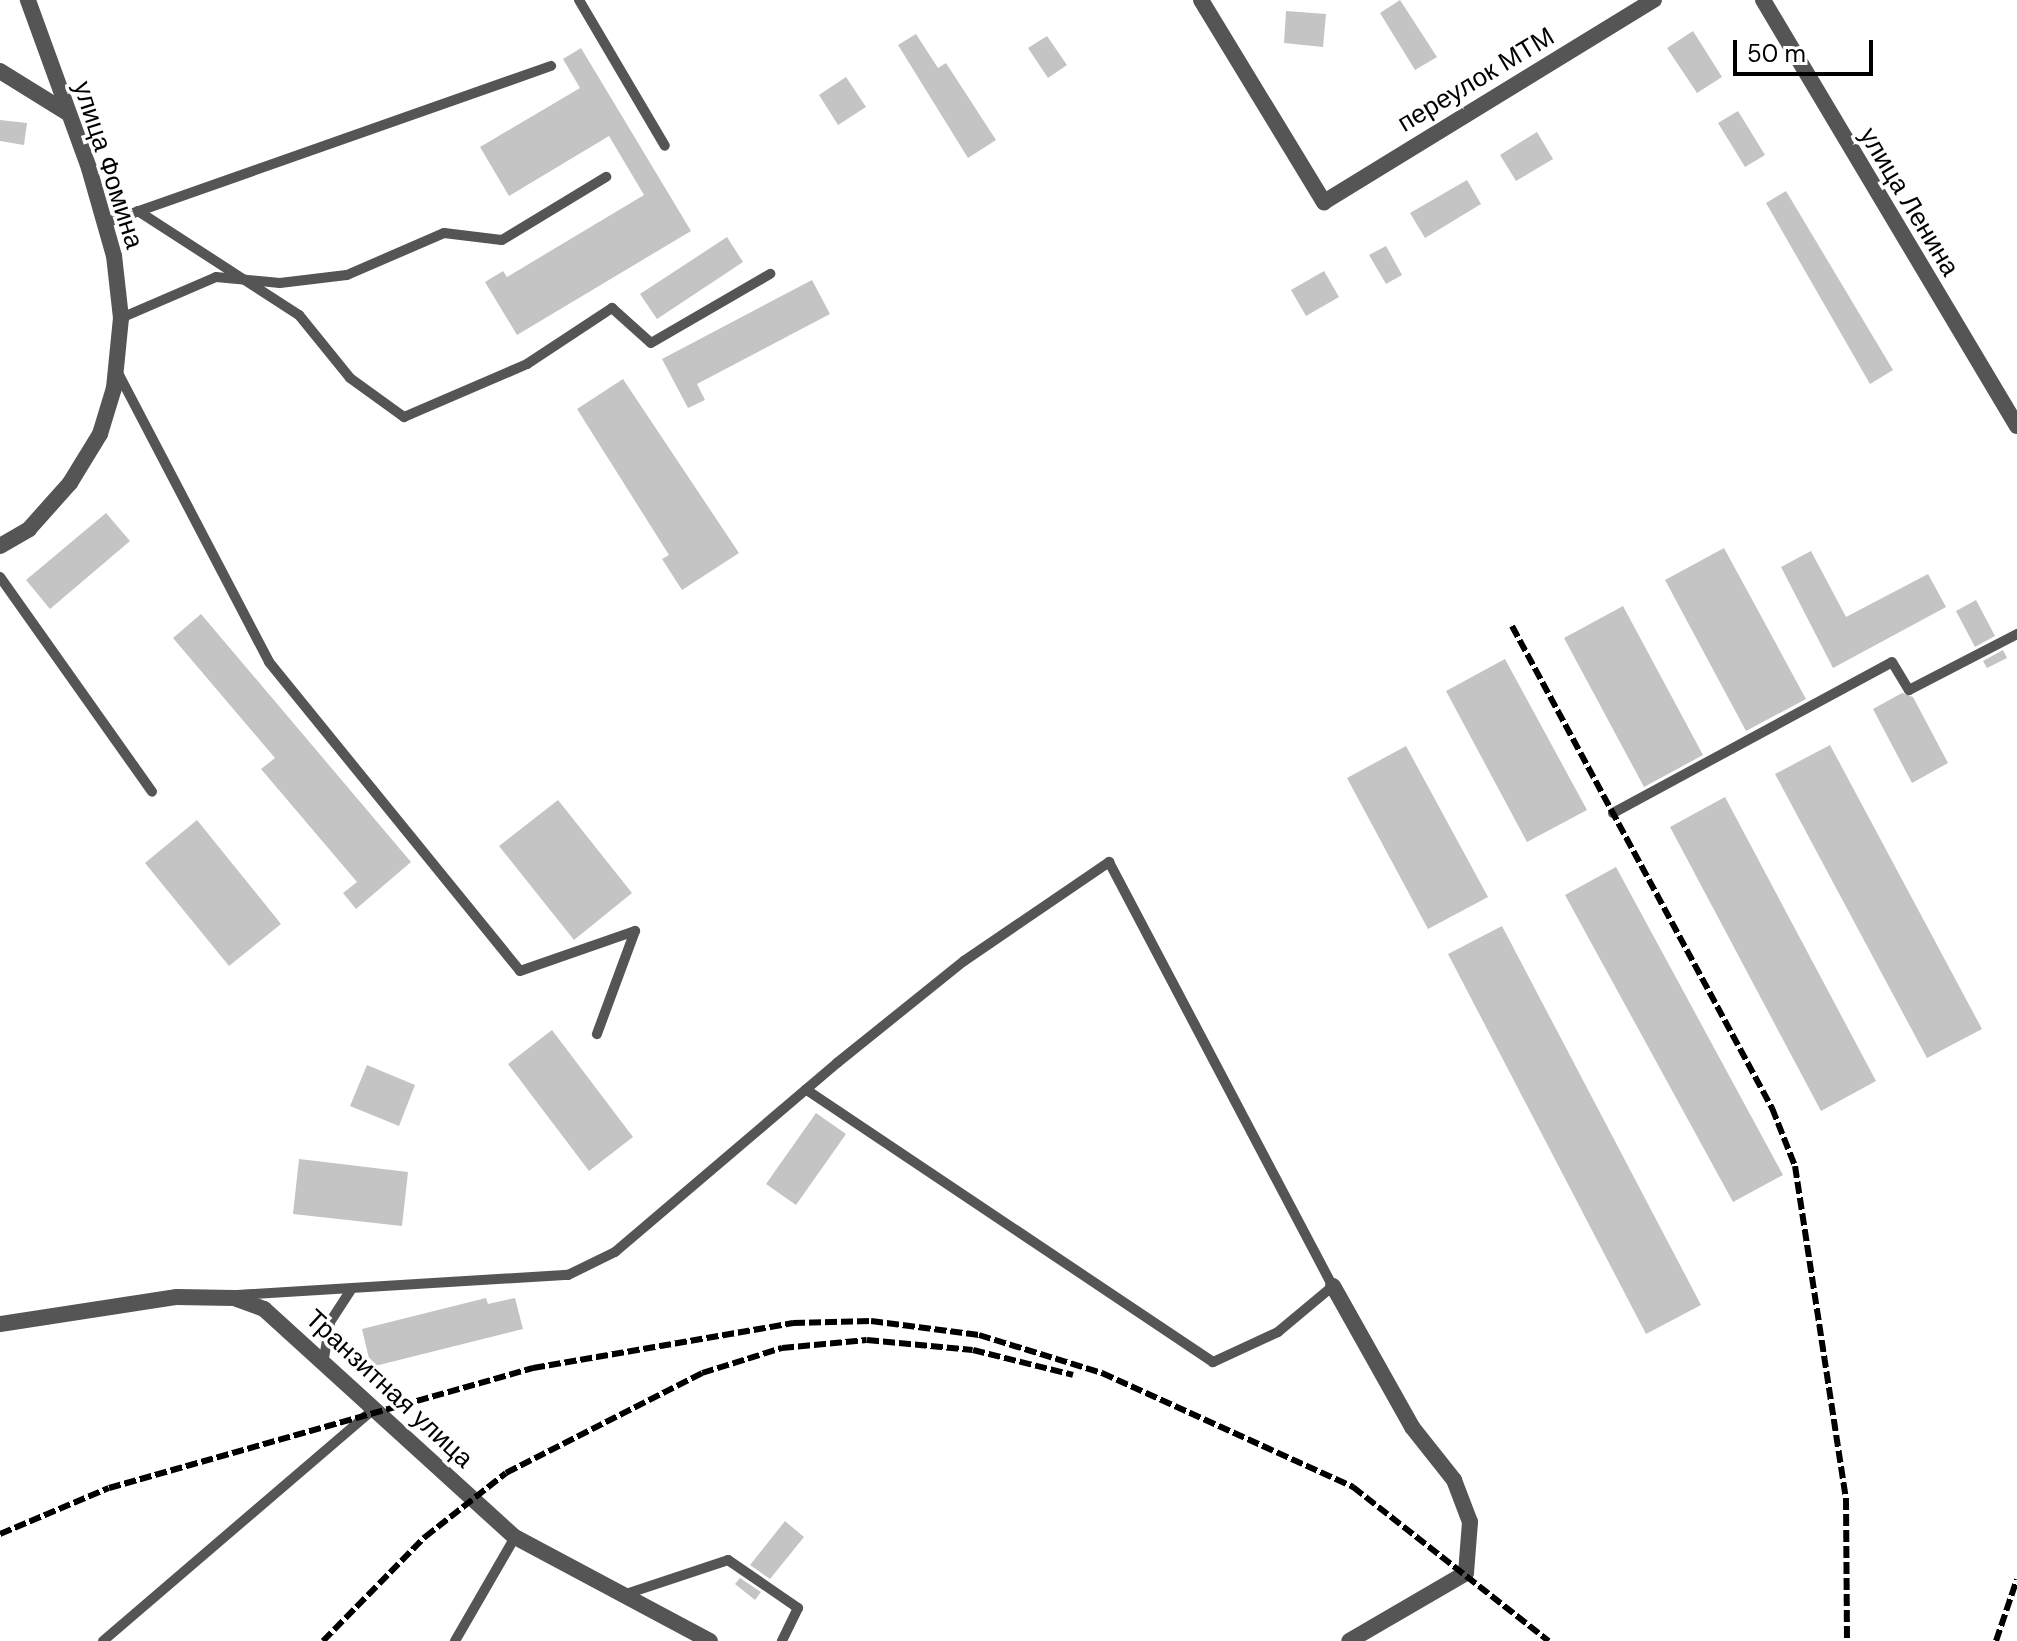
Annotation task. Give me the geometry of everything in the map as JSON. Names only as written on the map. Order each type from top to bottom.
[{"type":"street","name":"улица Фомина","points":[[0,546],[29,529],[70,483],[100,434],[116,369],[121,318],[105,223],[28,0]]},
{"type":"street","name":"переулок МТМ","points":[[1201,0],[1324,202],[1654,0]]},
{"type":"street","name":"улица Ленина","points":[[1763,0],[2017,426]]},
{"type":"street","points":[[0,71],[66,112]]},
{"type":"street","points":[[1333,1286],[1412,1427],[1454,1480],[1470,1522],[1466,1573],[1349,1641]]},
{"type":"street","name":"Транзитная улица","points":[[0,1324],[207,1296],[264,1309],[515,1537],[710,1641]]},
{"type":"lane","points":[[579,0],[665,146]]},
{"type":"lane","points":[[105,223],[551,66]]},
{"type":"lane","points":[[121,318],[216,277],[347,275],[444,233],[502,240],[606,177]]},
{"type":"lane","points":[[138,211],[236,279],[299,315],[350,378],[404,417],[527,364],[612,308],[651,343],[770,274]]},
{"type":"lane","points":[[116,369],[269,662],[520,971],[635,931],[597,1034]]},
{"type":"lane","points":[[0,577],[152,792]]},
{"type":"lane","points":[[1613,813],[1892,662],[1909,690],[2017,634]]},
{"type":"lane","points":[[207,1296],[350,1291],[568,1275],[615,1252],[806,1090],[964,961],[1109,862],[1333,1286],[1278,1332],[1213,1362],[806,1090]]},
{"type":"lane","points":[[323,1364],[330,1322],[350,1291]]},
{"type":"lane","points":[[103,1641],[374,1409]]},
{"type":"lane","points":[[455,1641],[515,1537]]},
{"type":"lane","points":[[623,1595],[728,1560],[798,1608],[782,1641]]},
{"type":"building","points":[[1400,0],[1437,57],[1415,70],[1380,13]]},
{"type":"building","points":[[1286,11],[1326,14],[1323,47],[1284,43]]},
{"type":"building","points":[[1693,31],[1722,77],[1697,93],[1667,48]]},
{"type":"building","points":[[916,34],[938,68],[946,63],[996,140],[968,158],[898,45]]},
{"type":"building","points":[[1047,36],[1067,65],[1048,78],[1028,48]]},
{"type":"building","points":[[581,48],[691,231],[517,335],[485,282],[503,271],[507,277],[644,195],[609,136],[509,196],[480,147],[580,88],[563,59]]},
{"type":"building","points":[[846,77],[866,107],[838,125],[819,95]]},
{"type":"building","points":[[1738,111],[1765,155],[1745,167],[1718,123]]},
{"type":"building","points":[[0,120],[27,123],[24,145],[0,141]]},
{"type":"building","points":[[1537,132],[1553,159],[1516,181],[1500,155]]},
{"type":"building","points":[[1467,180],[1481,204],[1425,238],[1410,213]]},
{"type":"building","points":[[1786,191],[1893,370],[1870,384],[1766,203]]},
{"type":"building","points":[[727,237],[743,262],[657,319],[640,294]]},
{"type":"building","points":[[1386,246],[1402,275],[1386,284],[1369,255]]},
{"type":"building","points":[[1324,271],[1339,297],[1306,316],[1291,290]]},
{"type":"building","points":[[812,280],[830,314],[697,384],[705,400],[688,408],[662,359]]},
{"type":"building","points":[[623,379],[739,553],[682,590],[662,559],[669,555],[577,409]]},
{"type":"building","points":[[106,513],[130,541],[50,609],[26,580]]},
{"type":"building","points":[[1724,548],[1806,699],[1746,731],[1665,580]]},
{"type":"building","points":[[1811,551],[1846,617],[1928,574],[1946,607],[1833,668],[1781,567]]},
{"type":"building","points":[[1976,600],[1995,636],[1975,647],[1956,611]]},
{"type":"building","points":[[1623,606],[1703,755],[1644,787],[1564,638]]},
{"type":"building","points":[[201,614],[411,862],[356,909],[343,893],[357,882],[261,769],[275,758],[173,638]]},
{"type":"building","points":[[2003,650],[2007,658],[1987,668],[1983,661]]},
{"type":"building","points":[[1505,659],[1587,810],[1527,842],[1446,691]]},
{"type":"building","points":[[1902,693],[1913,697],[1948,763],[1912,783],[1873,709]]},
{"type":"building","points":[[1830,745],[1982,1029],[1927,1058],[1775,774]]},
{"type":"building","points":[[1406,746],[1488,897],[1428,929],[1347,778]]},
{"type":"building","points":[[1725,797],[1876,1081],[1821,1111],[1670,827]]},
{"type":"building","points":[[558,800],[632,893],[574,940],[499,846]]},
{"type":"building","points":[[197,820],[281,924],[229,966],[145,863]]},
{"type":"building","points":[[1616,867],[1783,1175],[1733,1202],[1565,895]]},
{"type":"building","points":[[1502,926],[1701,1305],[1646,1334],[1448,954]]},
{"type":"building","points":[[552,1030],[633,1137],[589,1171],[508,1064]]},
{"type":"building","points":[[367,1065],[415,1085],[399,1126],[350,1106]]},
{"type":"building","points":[[816,1113],[846,1134],[796,1205],[766,1184]]},
{"type":"building","points":[[299,1159],[408,1172],[402,1226],[293,1214]]},
{"type":"building","points":[[486,1298],[488,1304],[515,1298],[523,1329],[371,1367],[362,1329]]},
{"type":"building","points":[[785,1521],[804,1537],[770,1579],[750,1565]]},
{"type":"building","points":[[740,1578],[761,1592],[755,1600],[735,1584]]},
{"type":"railway","points":[[1512,626],[1772,1108],[1795,1166],[1846,1498],[1847,1641]]},
{"type":"railway","points":[[0,1534],[109,1488],[533,1368],[793,1323],[871,1321],[979,1335],[1102,1373],[1353,1487],[1549,1641]]},
{"type":"railway","points":[[323,1641],[425,1537],[506,1473],[702,1373],[782,1348],[867,1340],[973,1350],[1073,1375]]},
{"type":"railway","points":[[1996,1641],[2017,1579]]}]
